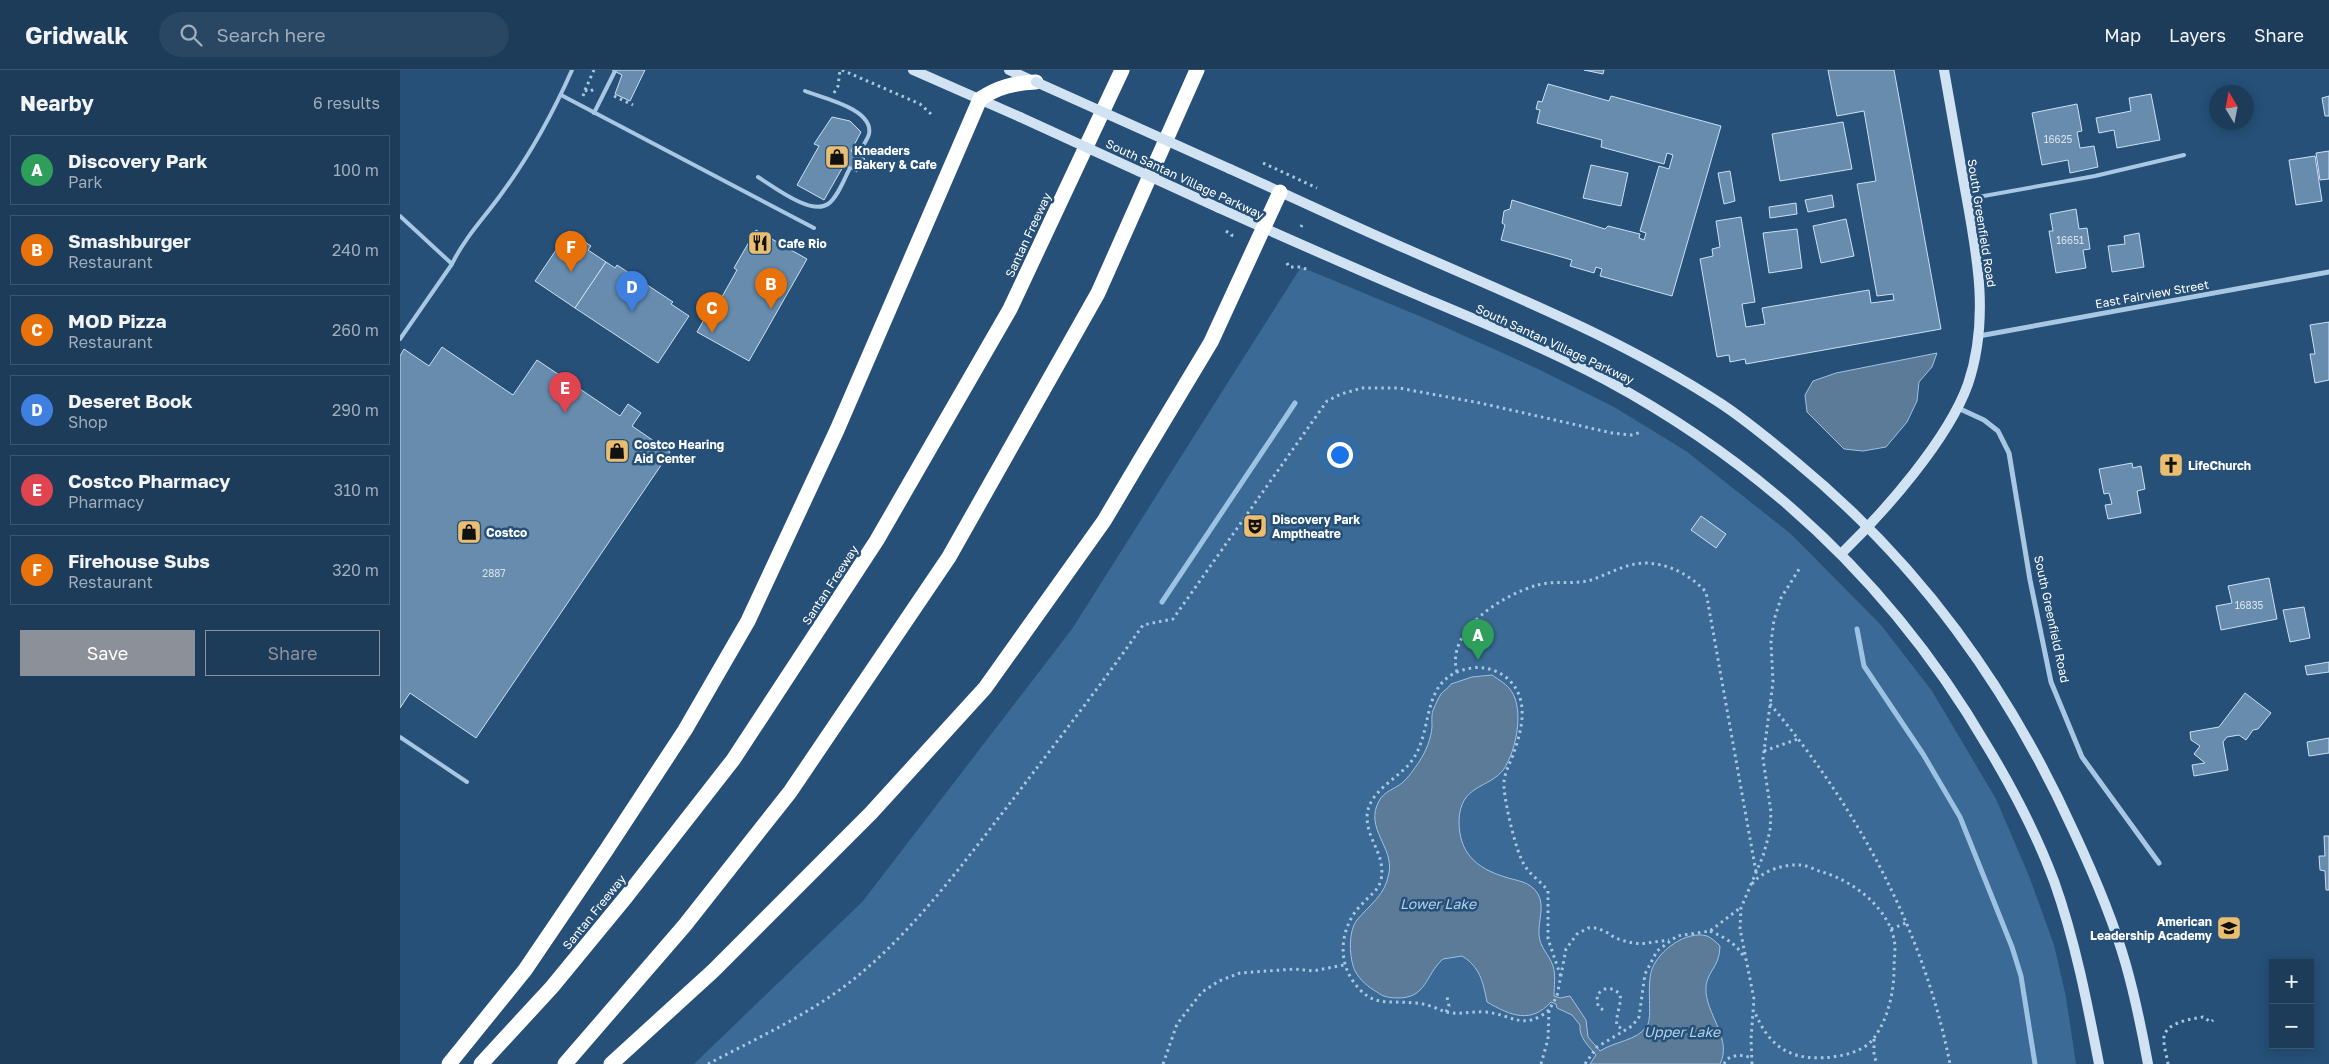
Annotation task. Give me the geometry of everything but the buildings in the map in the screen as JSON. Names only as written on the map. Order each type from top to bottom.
[{"type":"highway","name":"Santan Freeway","points":[[481,1064],[552,987],[626,897],[733,760],[877,540],[1010,309],[1122,70]]},
{"type":"highway","points":[[565,1064],[685,925],[790,792],[949,556],[1098,293],[1197,70]]},
{"type":"highway","points":[[449,1064],[525,970],[607,849],[685,730],[748,621],[837,430],[980,99],[1002,87],[1036,82]]},
{"type":"highway","points":[[611,1064],[713,971],[871,813],[985,688],[1104,521],[1211,342],[1280,192]]},
{"type":"main road","name":"South Santan Village Parkway","points":[[913,70],[1218,208],[1500,330],[1604,379],[1664,413],[1704,439],[1778,497],[1842,553],[1890,606],[1951,686],[2011,786],[2032,828],[2068,924],[2080,966],[2100,1064]]},
{"type":"main road","name":"South Santan Village Parkway","points":[[1009,70],[1410,250],[1557,313],[1652,362],[1721,404],[1767,438],[1819,481],[1869,526],[1915,576],[1974,652],[2028,740],[2053,787],[2090,866],[2125,962],[2138,1012],[2148,1064]]},
{"type":"main road","name":"South Greenfield Road","points":[[1842,553],[1869,526],[1919,464],[1957,408],[1967,385],[1979,336],[1979,278],[1944,70]]},
{"type":"street","name":"East Fairview Street","points":[[1979,336],[2329,272]]},
{"type":"street","name":"South Greenfield Road","points":[[1957,408],[1984,420],[1998,430],[2009,453],[2030,580],[2051,682],[2082,757],[2160,863]]},
{"type":"lane","points":[[400,339],[452,264],[462,244],[503,192],[552,114],[572,70]]},
{"type":"lane","points":[[594,112],[615,72]]},
{"type":"lane","points":[[805,91],[859,111],[868,122],[869,133],[858,155]]},
{"type":"lane","points":[[561,95],[814,228]]},
{"type":"lane","points":[[1967,199],[2095,176],[2184,155]]},
{"type":"lane","points":[[758,177],[801,203],[811,207],[820,207],[832,200],[850,168]]},
{"type":"lane","points":[[400,216],[452,264]]},
{"type":"lane","points":[[400,737],[467,782]]},
{"type":"path","points":[[579,104],[594,70]]},
{"type":"path","points":[[833,95],[838,86],[841,70],[920,104],[931,114]]},
{"type":"path","points":[[585,90],[590,92],[594,88],[598,90]]},
{"type":"path","points":[[610,94],[633,105]]},
{"type":"path","points":[[1263,163],[1317,188]]},
{"type":"path","points":[[1226,231],[1232,235],[1230,240]]},
{"type":"path","points":[[1288,263],[1288,267],[1298,266],[1310,270]]},
{"type":"path","points":[[708,1064],[812,1008],[859,975],[896,942],[978,844],[1110,673],[1142,625],[1173,620],[1326,402],[1336,396],[1362,388],[1399,388],[1489,404],[1612,433],[1631,435],[1642,432]]},
{"type":"path","points":[[1458,672],[1455,657],[1456,648],[1468,630],[1499,602],[1523,590],[1553,582],[1590,580],[1613,570],[1644,563],[1677,570],[1695,581],[1706,592],[1756,872]]},
{"type":"path","points":[[1752,1064],[1754,1000],[1740,929],[1741,908],[1763,856],[1770,831],[1771,812],[1766,784],[1764,751],[1773,682],[1772,642],[1774,620],[1782,598],[1802,566]]},
{"type":"path","points":[[1562,977],[1548,939],[1548,891],[1529,872],[1519,856],[1506,799],[1505,775],[1523,722],[1522,701],[1508,679],[1491,669],[1480,667],[1458,672],[1446,679],[1429,704],[1422,742],[1412,761],[1403,772],[1382,787],[1370,807],[1367,818],[1372,839],[1382,859],[1381,879],[1378,889],[1362,903],[1349,921],[1342,950],[1344,965],[1354,984],[1372,999],[1383,1003],[1414,1002],[1457,1014],[1487,1012],[1514,1020],[1539,1019],[1554,1004],[1562,977],[1566,949],[1577,934],[1588,928],[1597,928],[1608,932],[1615,938],[1640,944],[1672,939],[1687,934],[1710,931],[1741,908]]},
{"type":"path","points":[[1770,704],[1819,765],[1847,808],[1906,923],[1925,971],[1950,1064]]},
{"type":"path","points":[[1764,751],[1798,739]]},
{"type":"path","points":[[1748,888],[1758,877],[1770,870],[1800,865],[1836,876],[1871,899],[1890,928],[1895,946],[1894,981],[1890,1001],[1874,1039],[1876,1064]]},
{"type":"path","points":[[1890,928],[1906,923]]},
{"type":"path","points":[[1710,931],[1731,942],[1740,950],[1748,964]]},
{"type":"path","points":[[1585,1064],[1597,1047],[1632,1026],[1639,1017],[1642,987],[1652,960],[1657,951],[1672,939]]},
{"type":"path","points":[[1162,1064],[1177,1024],[1202,992],[1219,981],[1240,973],[1295,969],[1312,971],[1344,965]]},
{"type":"path","points":[[1603,1010],[1598,1006],[1597,996],[1600,991],[1608,988],[1615,989],[1620,994],[1621,1000],[1616,1016],[1617,1026],[1625,1030]]},
{"type":"path","points":[[1446,997],[1449,1006],[1446,1012]]},
{"type":"path","points":[[1754,1009],[1757,1018],[1772,1039],[1787,1052],[1801,1058],[1814,1060],[1842,1056],[1857,1051],[1874,1039]]},
{"type":"path","points":[[1541,1064],[1548,1039],[1549,1010]]},
{"type":"path","points":[[2168,1064],[2164,1036],[2167,1029],[2173,1025],[2204,1017],[2211,1022],[2213,1020]]},
{"type":"path","points":[[1724,1064],[1727,1059],[1742,1054],[1751,1058]]},
{"type":"shaded area","points":[[1301,267],[1429,320],[1538,369],[1614,407],[1686,451],[1791,534],[1881,625],[1932,691],[1996,799],[2029,876],[2054,945],[2066,997],[2076,1064],[694,1064],[863,901],[1072,629]]},
{"type":"water","points":[[1937,353],[1932,367],[1919,382],[1917,401],[1907,422],[1886,447],[1863,451],[1844,449],[1807,412],[1805,395],[1813,381],[1836,373]]},
{"type":"water","name":"Lower Lake","points":[[1492,675],[1505,684],[1516,700],[1518,710],[1517,731],[1512,752],[1504,769],[1464,800],[1459,821],[1462,842],[1466,850],[1471,858],[1486,869],[1523,882],[1531,886],[1538,894],[1541,904],[1539,935],[1541,944],[1554,969],[1554,996],[1560,998],[1570,996],[1586,1020],[1588,1037],[1600,1051],[1638,1035],[1647,1026],[1649,1022],[1650,976],[1656,962],[1667,949],[1691,936],[1707,936],[1714,940],[1720,946],[1719,954],[1718,960],[1707,980],[1706,993],[1722,1038],[1723,1055],[1720,1064],[1590,1064],[1596,1055],[1585,1041],[1581,1034],[1580,1025],[1572,1015],[1557,1008],[1556,1004],[1551,1002],[1536,1013],[1520,1016],[1496,1007],[1487,1002],[1477,970],[1462,956],[1443,959],[1420,990],[1408,997],[1392,998],[1382,995],[1364,983],[1355,971],[1350,945],[1354,925],[1381,894],[1389,873],[1387,855],[1375,820],[1375,811],[1379,801],[1387,792],[1405,781],[1422,758],[1431,736],[1433,710],[1442,693],[1451,684],[1472,677]]},
{"type":"waterway","points":[[1162,602],[1295,403]]},
{"type":"waterway","points":[[1857,629],[1864,666],[1923,754],[1960,817],[2012,947],[2021,976],[2035,1064]]},
{"type":"place","name":"Kneaders Bakery & Cafe","points":[[837,157]]},
{"type":"place","name":"Cafe Rio","points":[[760,243]]},
{"type":"place","name":"Firehouse Subs","points":[[571,272]]},
{"type":"place","name":"Smashburger","points":[[771,309]]},
{"type":"place","name":"Deseret Book","points":[[632,312]]},
{"type":"place","name":"MOD Pizza","points":[[712,333]]},
{"type":"place","name":"Costco Pharmacy","points":[[565,413]]},
{"type":"place","name":"Costco Hearing Aid Center","points":[[617,451]]},
{"type":"place","name":"LifeChurch","points":[[2171,465]]},
{"type":"place","name":"Discovery Park Amptheatre","points":[[1255,526]]},
{"type":"place","name":"Costco","points":[[469,532]]},
{"type":"place","name":"Discovery Park","points":[[1478,660]]},
{"type":"place","name":"American Leadership Academy","points":[[2229,928]]},
{"type":"water label","name":"Upper Lake","points":[[1682,1031]]}]
